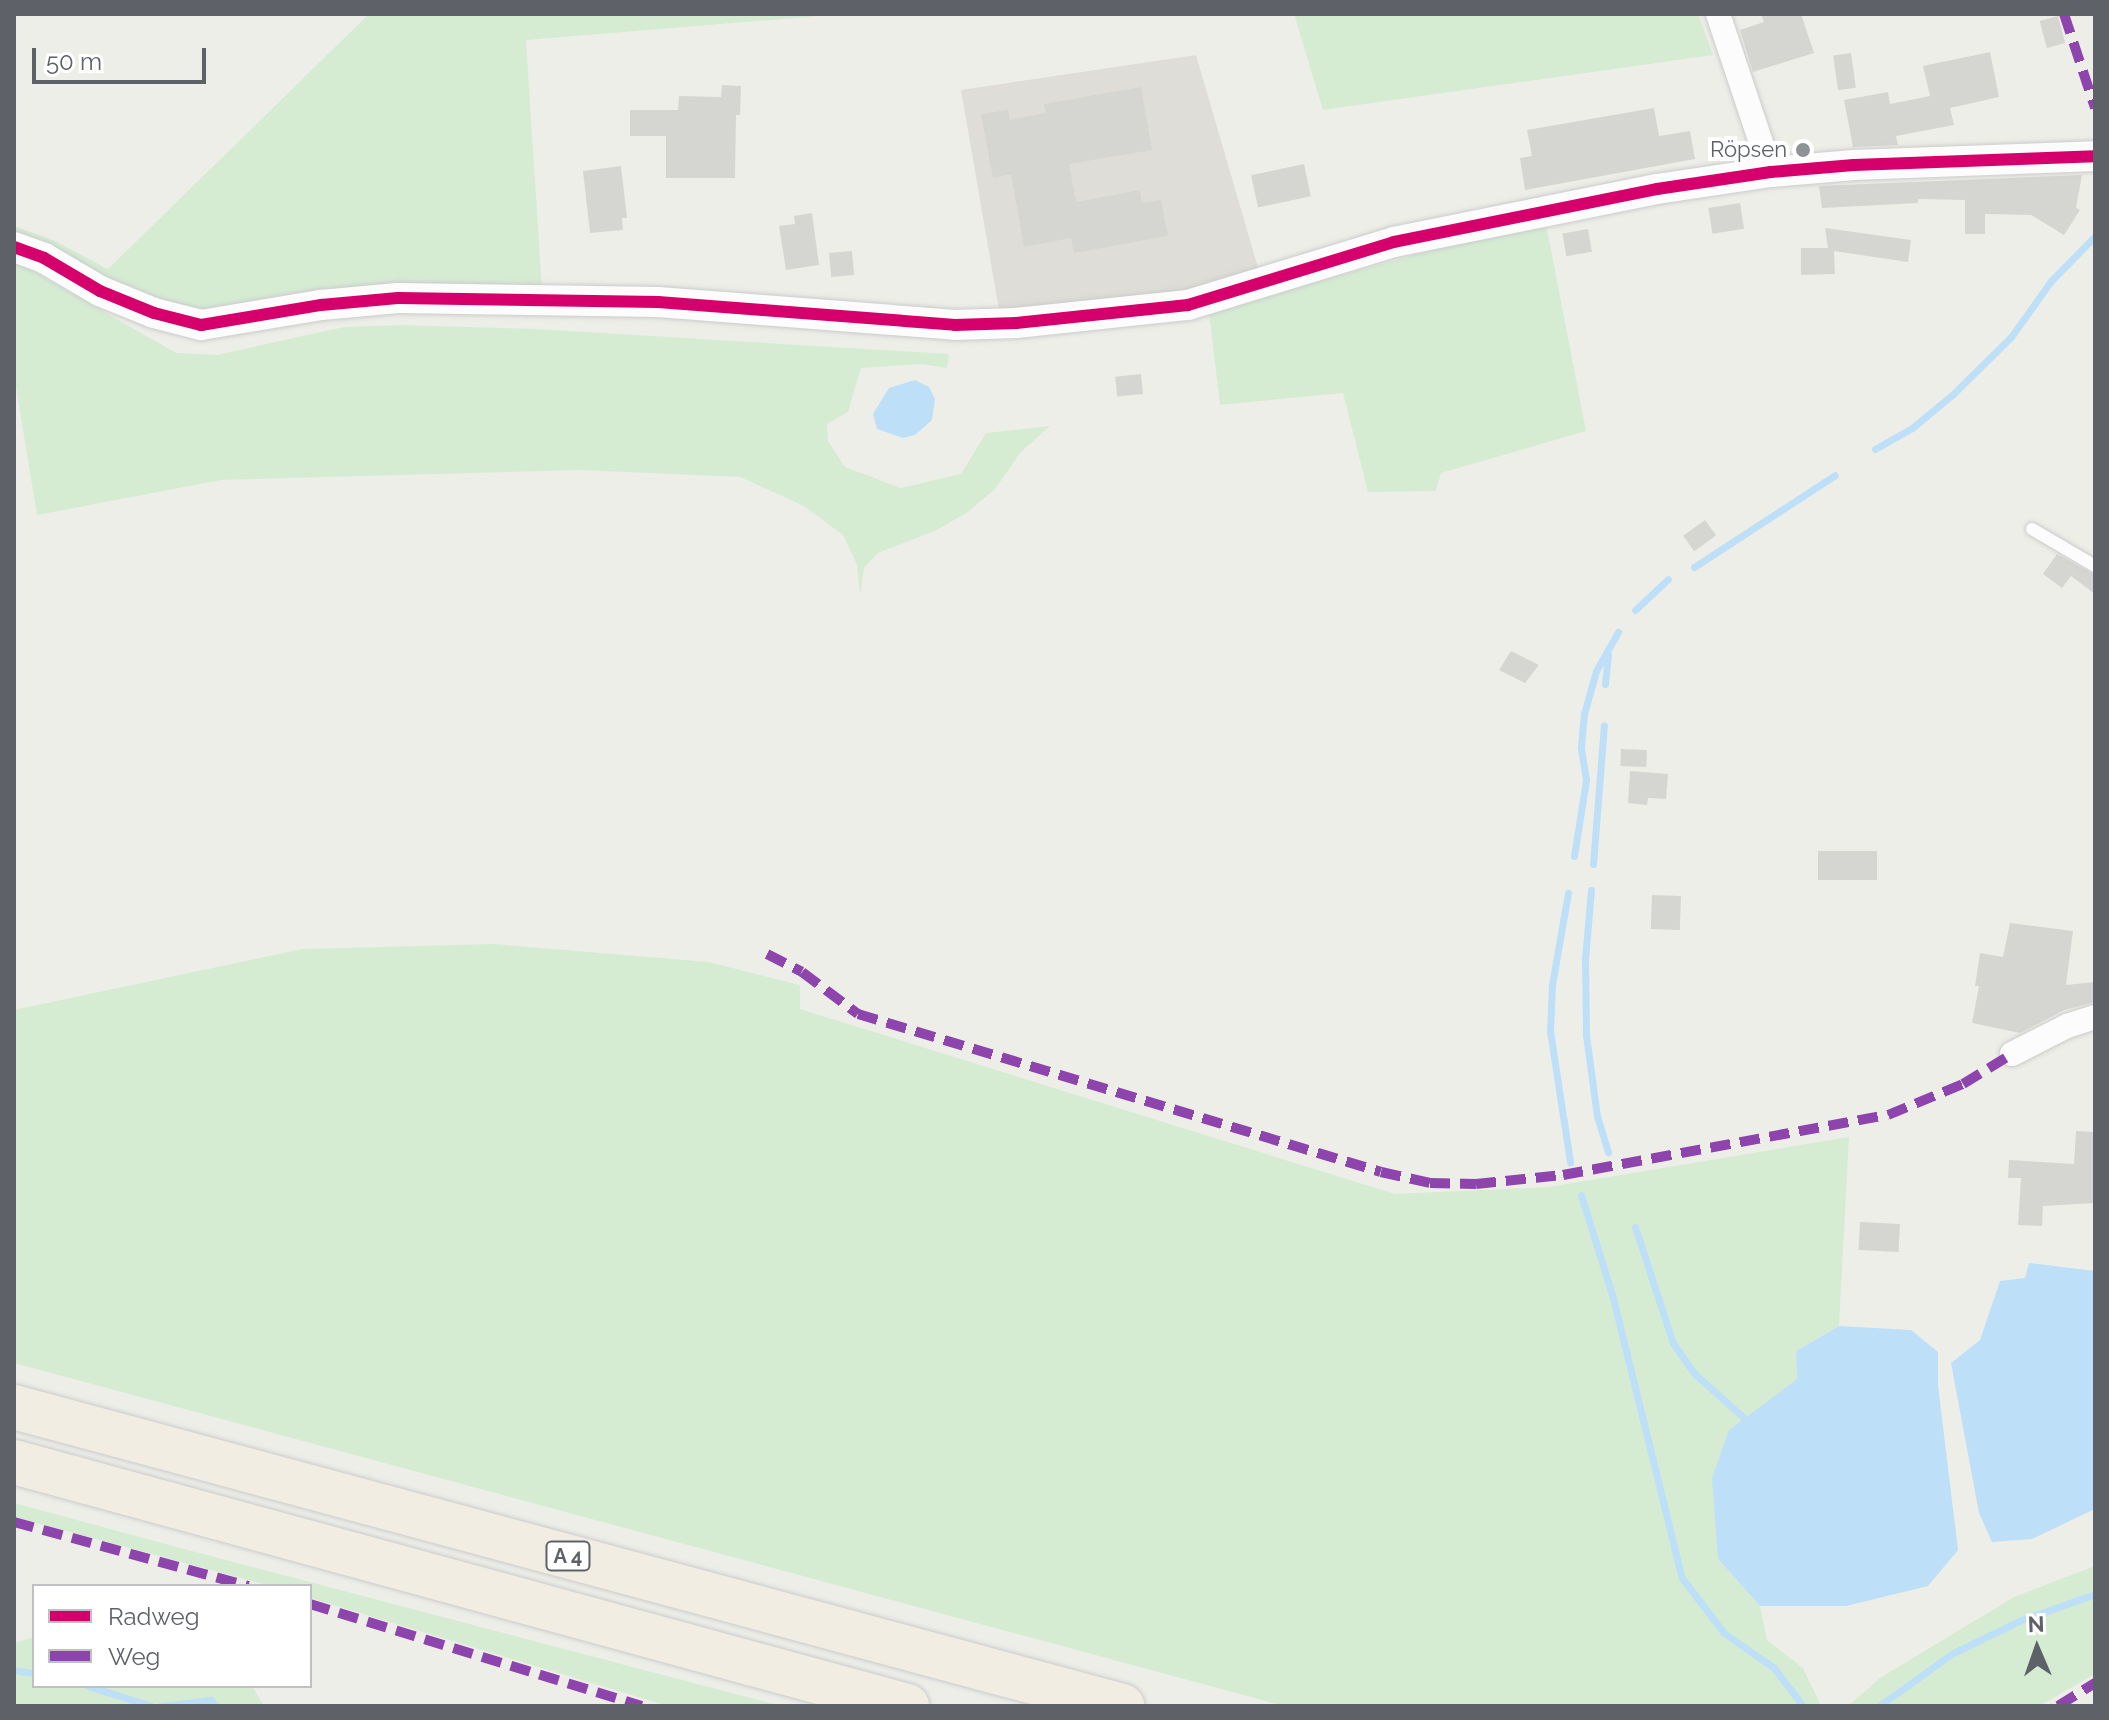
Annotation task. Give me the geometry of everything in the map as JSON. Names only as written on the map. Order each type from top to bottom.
[{"type":"highway","name":"A 4","points":[[14,1407],[1122,1706]]},
{"type":"highway","points":[[14,1462],[907,1706]]},
{"type":"street","points":[[1718,14],[1771,172]]},
{"type":"street","points":[[14,247],[44,258],[100,291],[154,313],[201,325],[321,305],[398,298],[658,302],[955,325],[1016,323],[1188,305],[1394,242],[1657,189],[1771,172],[1854,165],[2095,156]]},
{"type":"street","points":[[2012,1054],[2067,1026],[2095,1017]]},
{"type":"lane","points":[[2032,529],[2095,566]]},
{"type":"shaded area","points":[[1196,55],[1259,271],[1180,292],[999,310],[961,90]]},
{"type":"green space","points":[[369,14],[845,14],[526,40],[542,290],[229,314],[162,308],[14,237],[14,226],[55,241],[108,269]]},
{"type":"green space","points":[[1294,14],[1698,14],[1713,55],[1323,110]]},
{"type":"green space","points":[[1546,224],[1586,431],[1441,473],[1436,491],[1368,492],[1343,393],[1220,405],[1209,312],[1465,241]]},
{"type":"green space","points":[[14,260],[176,353],[217,355],[344,327],[401,325],[536,329],[949,354],[947,368],[921,364],[861,368],[848,412],[827,424],[828,441],[845,467],[901,488],[961,474],[986,433],[1050,426],[1020,453],[995,489],[968,512],[937,530],[878,553],[864,568],[860,595],[857,565],[843,535],[804,506],[740,477],[579,470],[221,480],[37,515],[14,375]]},
{"type":"green space","points":[[494,944],[709,962],[800,985],[800,1009],[1395,1194],[1549,1187],[1849,1137],[1839,1326],[1796,1351],[1797,1379],[1718,1559],[1760,1606],[1767,1640],[1803,1668],[1821,1706],[1284,1706],[14,1363],[14,1010],[302,949]]},
{"type":"green space","points":[[14,1503],[781,1706],[668,1706],[312,1599],[312,1584],[264,1584],[14,1517]]},
{"type":"green space","points":[[2095,1566],[2095,1674],[2039,1706],[1848,1706],[1880,1678],[2014,1597]]},
{"type":"green space","points":[[32,1638],[32,1688],[253,1688],[264,1706],[14,1706],[14,1643]]},
{"type":"water","points":[[915,380],[929,387],[935,399],[932,420],[915,435],[903,438],[877,429],[873,414],[889,388]]},
{"type":"water","points":[[2029,1263],[2095,1271],[2095,1509],[2032,1539],[1992,1542],[1979,1513],[1951,1363],[1980,1340],[2000,1281],[2025,1278]]},
{"type":"water","points":[[1839,1326],[1911,1330],[1938,1352],[1938,1385],[1958,1550],[1928,1586],[1846,1606],[1760,1606],[1718,1559],[1712,1478],[1729,1430],[1797,1379],[1796,1351]]},
{"type":"building","points":[[1761,14],[1801,14],[1814,53],[1753,72],[1740,30],[1764,22]]},
{"type":"building","points":[[2058,16],[2065,43],[2047,48],[2040,21]]},
{"type":"building","points":[[1990,52],[1999,97],[1950,108],[1954,125],[1896,136],[1898,145],[1853,147],[1844,100],[1888,92],[1890,104],[1930,96],[1923,66]]},
{"type":"building","points":[[1851,53],[1856,88],[1838,90],[1833,56]]},
{"type":"building","points":[[722,85],[741,86],[740,115],[736,115],[735,178],[666,178],[666,136],[630,136],[630,110],[678,110],[679,96],[721,97]]},
{"type":"building","points":[[1141,87],[1152,150],[1069,164],[1076,202],[1140,190],[1142,203],[1161,200],[1168,236],[1074,253],[1071,238],[1024,247],[1011,174],[993,178],[981,114],[1008,110],[1010,120],[1046,113],[1044,104]]},
{"type":"building","points":[[1654,108],[1659,136],[1690,131],[1695,159],[1525,190],[1520,158],[1532,156],[1527,130]]},
{"type":"building","points":[[1304,164],[1311,196],[1258,208],[1251,175]]},
{"type":"building","points":[[621,166],[627,218],[622,218],[623,230],[590,233],[583,171]]},
{"type":"building","points":[[2082,175],[2076,208],[2080,210],[2064,235],[2031,215],[1985,214],[1985,234],[1965,234],[1965,200],[1918,199],[1918,203],[1822,208],[1819,186]]},
{"type":"building","points":[[1740,203],[1744,229],[1712,234],[1708,208]]},
{"type":"building","points":[[812,213],[819,265],[786,270],[779,226],[795,224],[794,216]]},
{"type":"building","points":[[1825,228],[1911,240],[1908,262],[1834,251],[1835,274],[1801,275],[1801,248],[1828,248]]},
{"type":"building","points":[[1588,229],[1592,252],[1566,256],[1562,234]]},
{"type":"building","points":[[852,251],[854,275],[831,277],[829,253]]},
{"type":"building","points":[[1141,374],[1143,394],[1117,397],[1115,377]]},
{"type":"building","points":[[1705,520],[1716,535],[1694,551],[1683,536]]},
{"type":"building","points":[[2057,554],[2095,575],[2095,594],[2071,576],[2062,588],[2043,574]]},
{"type":"building","points":[[1511,651],[1539,665],[1525,683],[1499,670]]},
{"type":"building","points":[[1621,749],[1647,750],[1646,767],[1620,766]]},
{"type":"building","points":[[1630,771],[1668,774],[1666,799],[1648,798],[1647,805],[1628,803]]},
{"type":"building","points":[[1818,851],[1877,851],[1877,880],[1818,880]]},
{"type":"building","points":[[1652,895],[1681,896],[1680,930],[1651,929]]},
{"type":"building","points":[[2010,923],[2073,931],[2066,985],[2095,982],[2095,1002],[2064,1010],[2020,1033],[1972,1023],[1979,986],[1975,986],[1980,953],[2003,957]]},
{"type":"building","points":[[2076,1131],[2095,1132],[2095,1203],[2043,1206],[2042,1226],[2018,1225],[2021,1178],[2008,1178],[2009,1160],[2074,1164]]},
{"type":"building","points":[[1860,1222],[1900,1224],[1898,1252],[1859,1250]]},
{"type":"waterway","points":[[1875,449],[1912,428],[1952,395],[2011,337],[2051,281],[2095,236]]},
{"type":"waterway","points":[[1694,567],[1835,475]]},
{"type":"waterway","points":[[1635,610],[1668,579]]},
{"type":"waterway","points":[[1574,856],[1586,780],[1581,747],[1584,714],[1596,671],[1618,632]]},
{"type":"waterway","points":[[1605,684],[1608,655]]},
{"type":"waterway","points":[[1593,864],[1604,725]]},
{"type":"waterway","points":[[1591,890],[1585,959],[1586,1035],[1597,1116],[1608,1152]]},
{"type":"waterway","points":[[1568,893],[1552,985],[1550,1031],[1570,1162]]},
{"type":"waterway","points":[[1581,1195],[1613,1298],[1682,1578],[1724,1633],[1774,1668],[1803,1706]]},
{"type":"waterway","points":[[1635,1227],[1673,1343],[1695,1374],[1744,1418]]},
{"type":"waterway","points":[[1879,1706],[1953,1653],[2019,1621],[2095,1594]]},
{"type":"waterway","points":[[14,1670],[32,1673]]},
{"type":"waterway","points":[[94,1688],[151,1706]]},
{"type":"waterway","points":[[161,1706],[211,1700],[216,1706]]},
{"type":"marked path","points":[[2064,14],[2095,108]]},
{"type":"marked path","points":[[767,954],[802,972],[858,1014],[1381,1172],[1430,1183],[1476,1184],[1563,1175],[1888,1115],[1963,1084],[2012,1054]]},
{"type":"marked path","points":[[14,1522],[241,1584]]},
{"type":"marked path","points":[[312,1605],[642,1706]]},
{"type":"marked path","points":[[2058,1706],[2095,1683]]},
{"type":"cycle path","points":[[14,247],[44,258],[100,291],[154,313],[201,325],[321,305],[398,298],[658,302],[955,325],[1016,323],[1188,305],[1394,242],[1657,189],[1771,172],[1854,165],[2095,156]]},
{"type":"place","name":"Röpsen","points":[[1803,150]]}]
